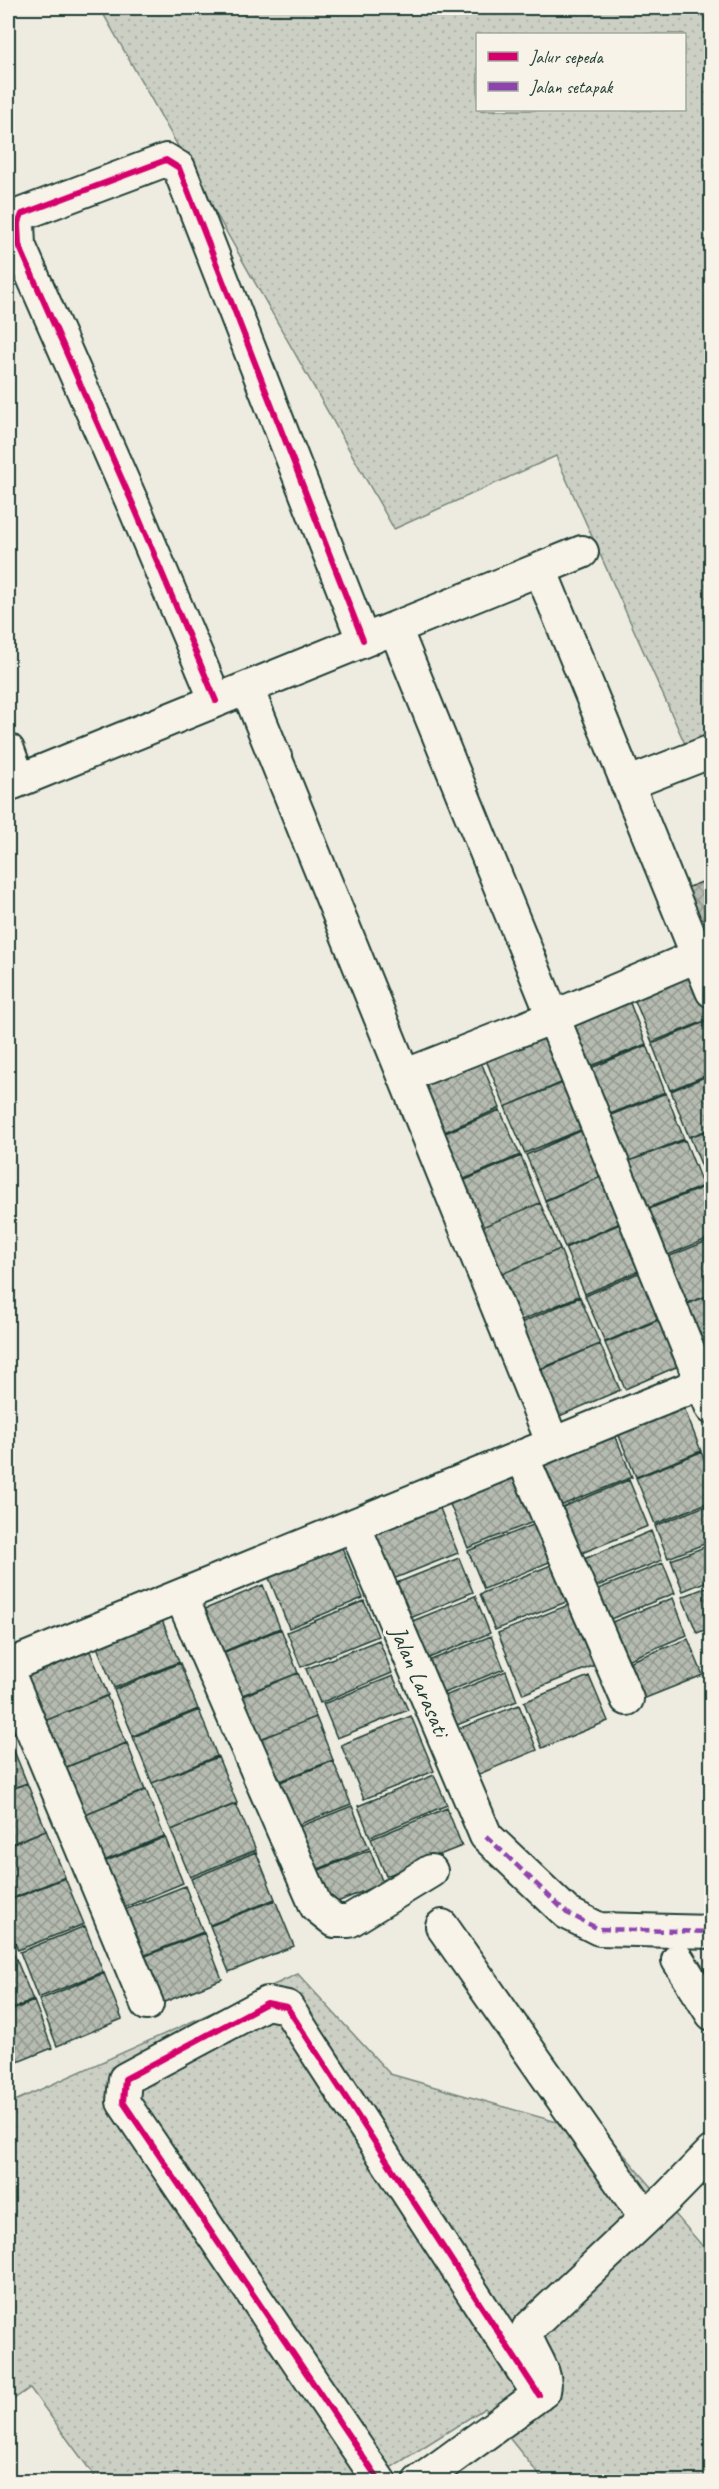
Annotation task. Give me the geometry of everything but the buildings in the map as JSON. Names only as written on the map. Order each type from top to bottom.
[{"type":"street","points":[[216,700],[19,245],[18,224],[22,214],[166,160],[179,168],[363,640]]},
{"type":"street","points":[[8,750],[13,783],[582,552]]},
{"type":"street","points":[[540,569],[711,991]]},
{"type":"street","points":[[8,1666],[522,1456],[708,1390],[395,628]]},
{"type":"street","points":[[247,688],[553,1444]]},
{"type":"street","points":[[627,784],[711,751]]},
{"type":"street","points":[[404,1076],[553,1017],[697,956]]},
{"type":"street","points":[[522,1456],[627,1699]]},
{"type":"street","name":"Jalan Larasati","points":[[354,1525],[486,1836],[567,1913],[599,1929],[711,1932]]},
{"type":"street","points":[[181,1596],[316,1906],[334,1921],[349,1922],[431,1871]]},
{"type":"street","points":[[8,1672],[147,2004]]},
{"type":"street","points":[[442,1926],[645,2217]]},
{"type":"street","points":[[678,1959],[711,2014]]},
{"type":"street","points":[[380,2481],[123,2102],[125,2079],[267,2003],[287,2007],[539,2395]]},
{"type":"street","points":[[419,2481],[544,2391],[545,2378],[527,2340],[527,2331],[711,2152]]},
{"type":"shaded area","points":[[100,8],[699,8],[712,33],[711,757],[694,764],[556,456],[394,529]]},
{"type":"shaded area","points":[[298,1974],[390,2074],[609,2137],[711,2256],[711,2481],[544,2481],[485,2408],[370,2481],[98,2481],[30,2388],[8,2403],[8,2104]]},
{"type":"marked path","points":[[486,1836],[567,1913],[599,1929],[712,1932]]},
{"type":"cycle path","points":[[216,701],[19,245],[18,224],[22,214],[166,160],[179,168],[363,640]]},
{"type":"cycle path","points":[[380,2482],[123,2102],[125,2079],[267,2003],[287,2007],[539,2395]]}]
